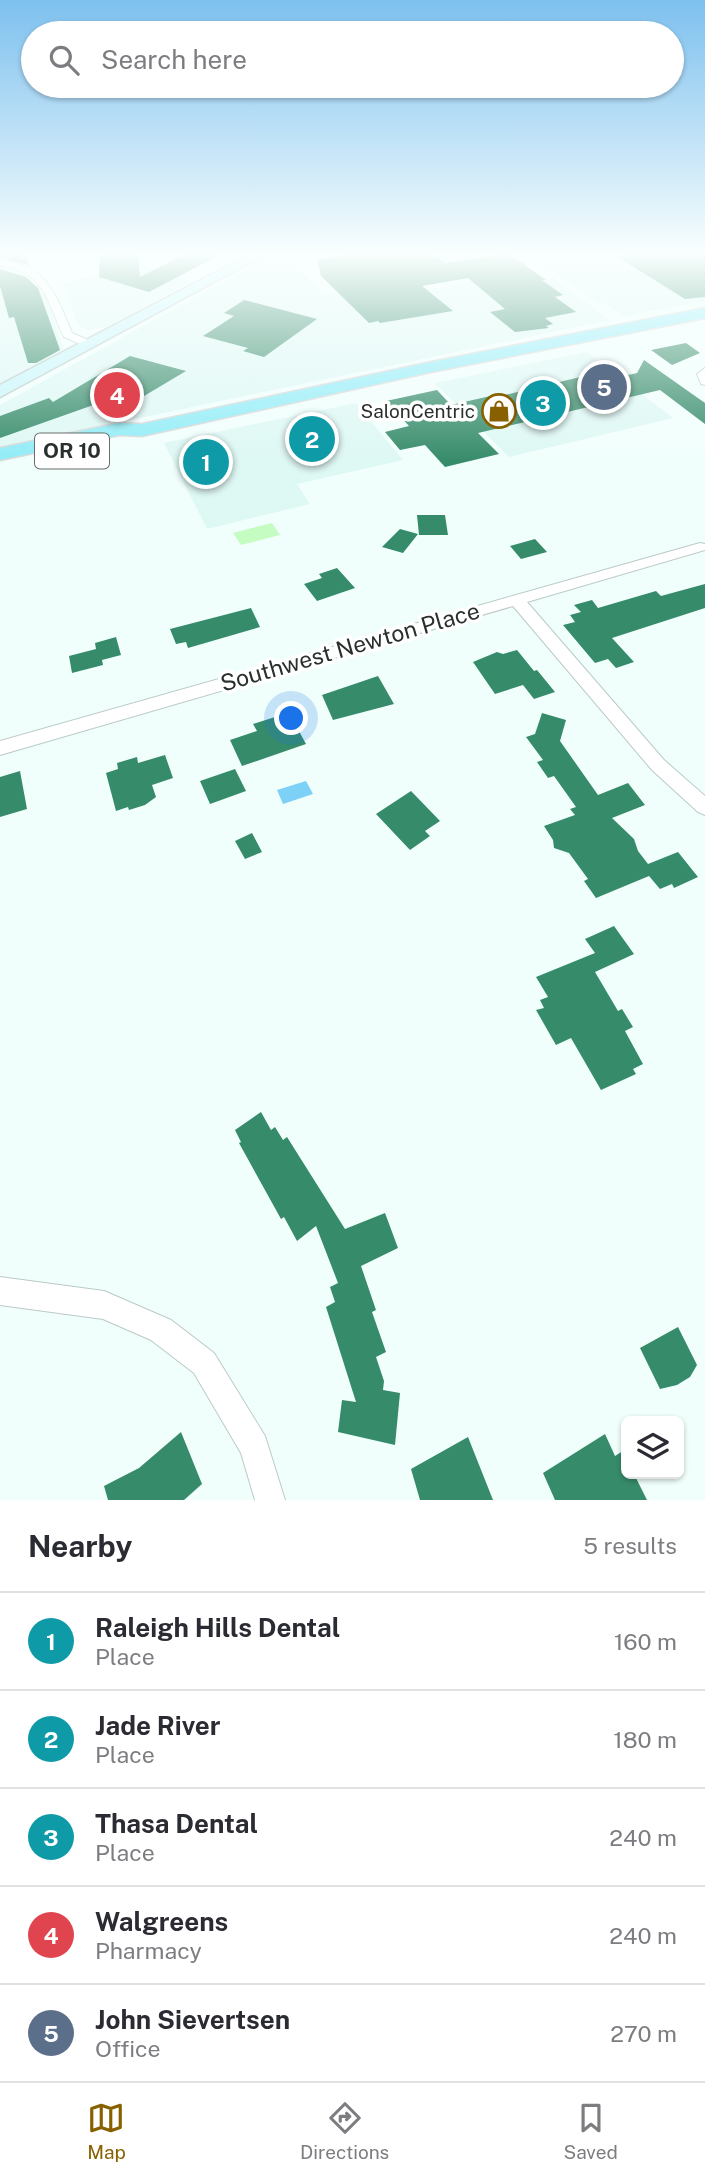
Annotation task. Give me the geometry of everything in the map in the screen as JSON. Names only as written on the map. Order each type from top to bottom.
[{"type":"main road","points":[[0,392],[131,322]]},
{"type":"main road","name":"OR 10","points":[[0,454],[119,429],[142,430],[419,369],[659,322]]},
{"type":"main road","name":"OR 10","points":[[0,466],[125,440],[142,430]]},
{"type":"street","points":[[62,322],[68,335],[89,344]]},
{"type":"street","name":"Southwest Newton Place","points":[[0,748],[700,547]]},
{"type":"street","points":[[516,599],[658,765],[705,807]]},
{"type":"street","points":[[0,1291],[104,1305],[161,1330],[204,1363],[254,1447],[270,1500]]},
{"type":"shaded area","points":[[0,322],[54,322],[64,350],[0,383]]},
{"type":"shaded area","points":[[77,322],[115,322],[106,327],[87,330]]},
{"type":"shaded area","points":[[151,322],[600,322],[0,447],[0,405]]},
{"type":"shaded area","points":[[587,352],[673,418],[509,457],[435,383]]},
{"type":"shaded area","points":[[356,403],[403,460],[297,484],[310,504],[207,529],[164,443]]},
{"type":"green space","points":[[272,523],[280,535],[241,545],[233,533]]},
{"type":"water","points":[[306,781],[313,794],[283,804],[277,790]]},
{"type":"building","points":[[16,322],[50,322],[60,350],[36,363],[28,363]]},
{"type":"building","points":[[225,322],[313,322],[264,357],[243,351],[248,348],[203,336]]},
{"type":"building","points":[[502,322],[553,324],[546,326],[549,328],[515,332]]},
{"type":"building","points":[[686,343],[700,353],[672,365],[651,350]]},
{"type":"building","points":[[130,356],[186,371],[129,405],[115,401],[108,406],[99,403],[0,438],[0,416],[49,398],[53,402]]},
{"type":"building","points":[[644,360],[705,403],[705,424],[660,390],[478,433],[499,454],[445,467],[425,445],[400,450],[385,432],[409,426],[386,401],[437,390],[451,405],[618,368],[628,375],[637,373]]},
{"type":"building","points":[[218,451],[230,469],[201,476],[190,457]]},
{"type":"building","points":[[417,515],[445,515],[448,535],[419,535]]},
{"type":"building","points":[[400,529],[418,534],[403,553],[382,547]]},
{"type":"building","points":[[535,539],[547,552],[521,559],[510,546]]},
{"type":"building","points":[[337,568],[355,588],[317,601],[304,584],[322,578],[319,574]]},
{"type":"building","points":[[705,584],[705,608],[612,638],[634,662],[616,668],[608,659],[595,663],[563,625],[575,622],[570,615],[581,612],[574,605],[592,600],[598,608],[656,591],[661,596]]},
{"type":"building","points":[[251,608],[260,627],[188,648],[186,642],[176,644],[170,629]]},
{"type":"building","points":[[116,637],[121,655],[102,660],[103,665],[72,673],[69,656],[96,649],[95,643]]},
{"type":"building","points":[[517,650],[555,692],[534,699],[523,685],[495,694],[473,662],[497,652],[503,654]]},
{"type":"building","points":[[378,676],[394,704],[333,720],[322,695]]},
{"type":"building","points":[[542,713],[566,720],[560,741],[598,795],[628,783],[645,805],[612,818],[634,839],[638,851],[648,864],[678,852],[698,877],[674,888],[672,884],[660,889],[649,876],[596,898],[584,881],[588,879],[569,853],[554,848],[553,840],[544,826],[575,815],[570,809],[576,807],[554,776],[548,778],[537,762],[543,760],[526,737],[535,734]]},
{"type":"building","points":[[278,716],[282,724],[293,720],[306,744],[242,766],[230,740],[257,731],[253,724]]},
{"type":"building","points":[[165,755],[173,778],[152,785],[156,797],[145,805],[116,811],[106,773],[118,769],[117,763],[137,757],[138,763]]},
{"type":"building","points":[[235,769],[246,791],[210,804],[200,781]]},
{"type":"building","points":[[20,771],[27,809],[0,817],[0,777]]},
{"type":"building","points":[[411,791],[440,821],[425,831],[430,836],[410,850],[376,814]]},
{"type":"building","points":[[252,833],[262,852],[245,859],[235,841]]},
{"type":"building","points":[[614,926],[634,954],[595,972],[618,1011],[622,1009],[633,1027],[625,1031],[643,1064],[633,1069],[636,1074],[601,1090],[571,1038],[556,1045],[536,1010],[544,1008],[540,1000],[548,997],[536,977],[595,953],[585,939]]},
{"type":"building","points":[[261,1112],[271,1130],[275,1127],[283,1140],[287,1137],[345,1229],[385,1213],[398,1248],[361,1266],[376,1310],[372,1312],[386,1352],[376,1357],[384,1381],[383,1390],[400,1393],[395,1445],[338,1432],[342,1400],[356,1402],[326,1307],[335,1302],[330,1287],[338,1283],[316,1226],[297,1241],[284,1217],[281,1219],[239,1143],[241,1142],[235,1130]]},
{"type":"building","points":[[678,1327],[697,1365],[690,1377],[677,1385],[660,1389],[640,1348]]},
{"type":"building","points":[[181,1432],[202,1484],[184,1500],[108,1500],[104,1486],[139,1468]]},
{"type":"building","points":[[605,1434],[615,1456],[621,1452],[621,1479],[636,1479],[647,1500],[555,1500],[543,1473]]},
{"type":"building","points":[[468,1437],[493,1500],[420,1500],[411,1469]]},
{"type":"place","name":"John Sievertsen","points":[[604,387]]},
{"type":"place","name":"Walgreens","points":[[117,395]]},
{"type":"place","name":"Thasa Dental","points":[[543,403]]},
{"type":"place","name":"SalonCentric","points":[[499,411]]},
{"type":"place","name":"Jade River","points":[[312,439]]},
{"type":"place","name":"Raleigh Hills Dental","points":[[206,462]]}]
